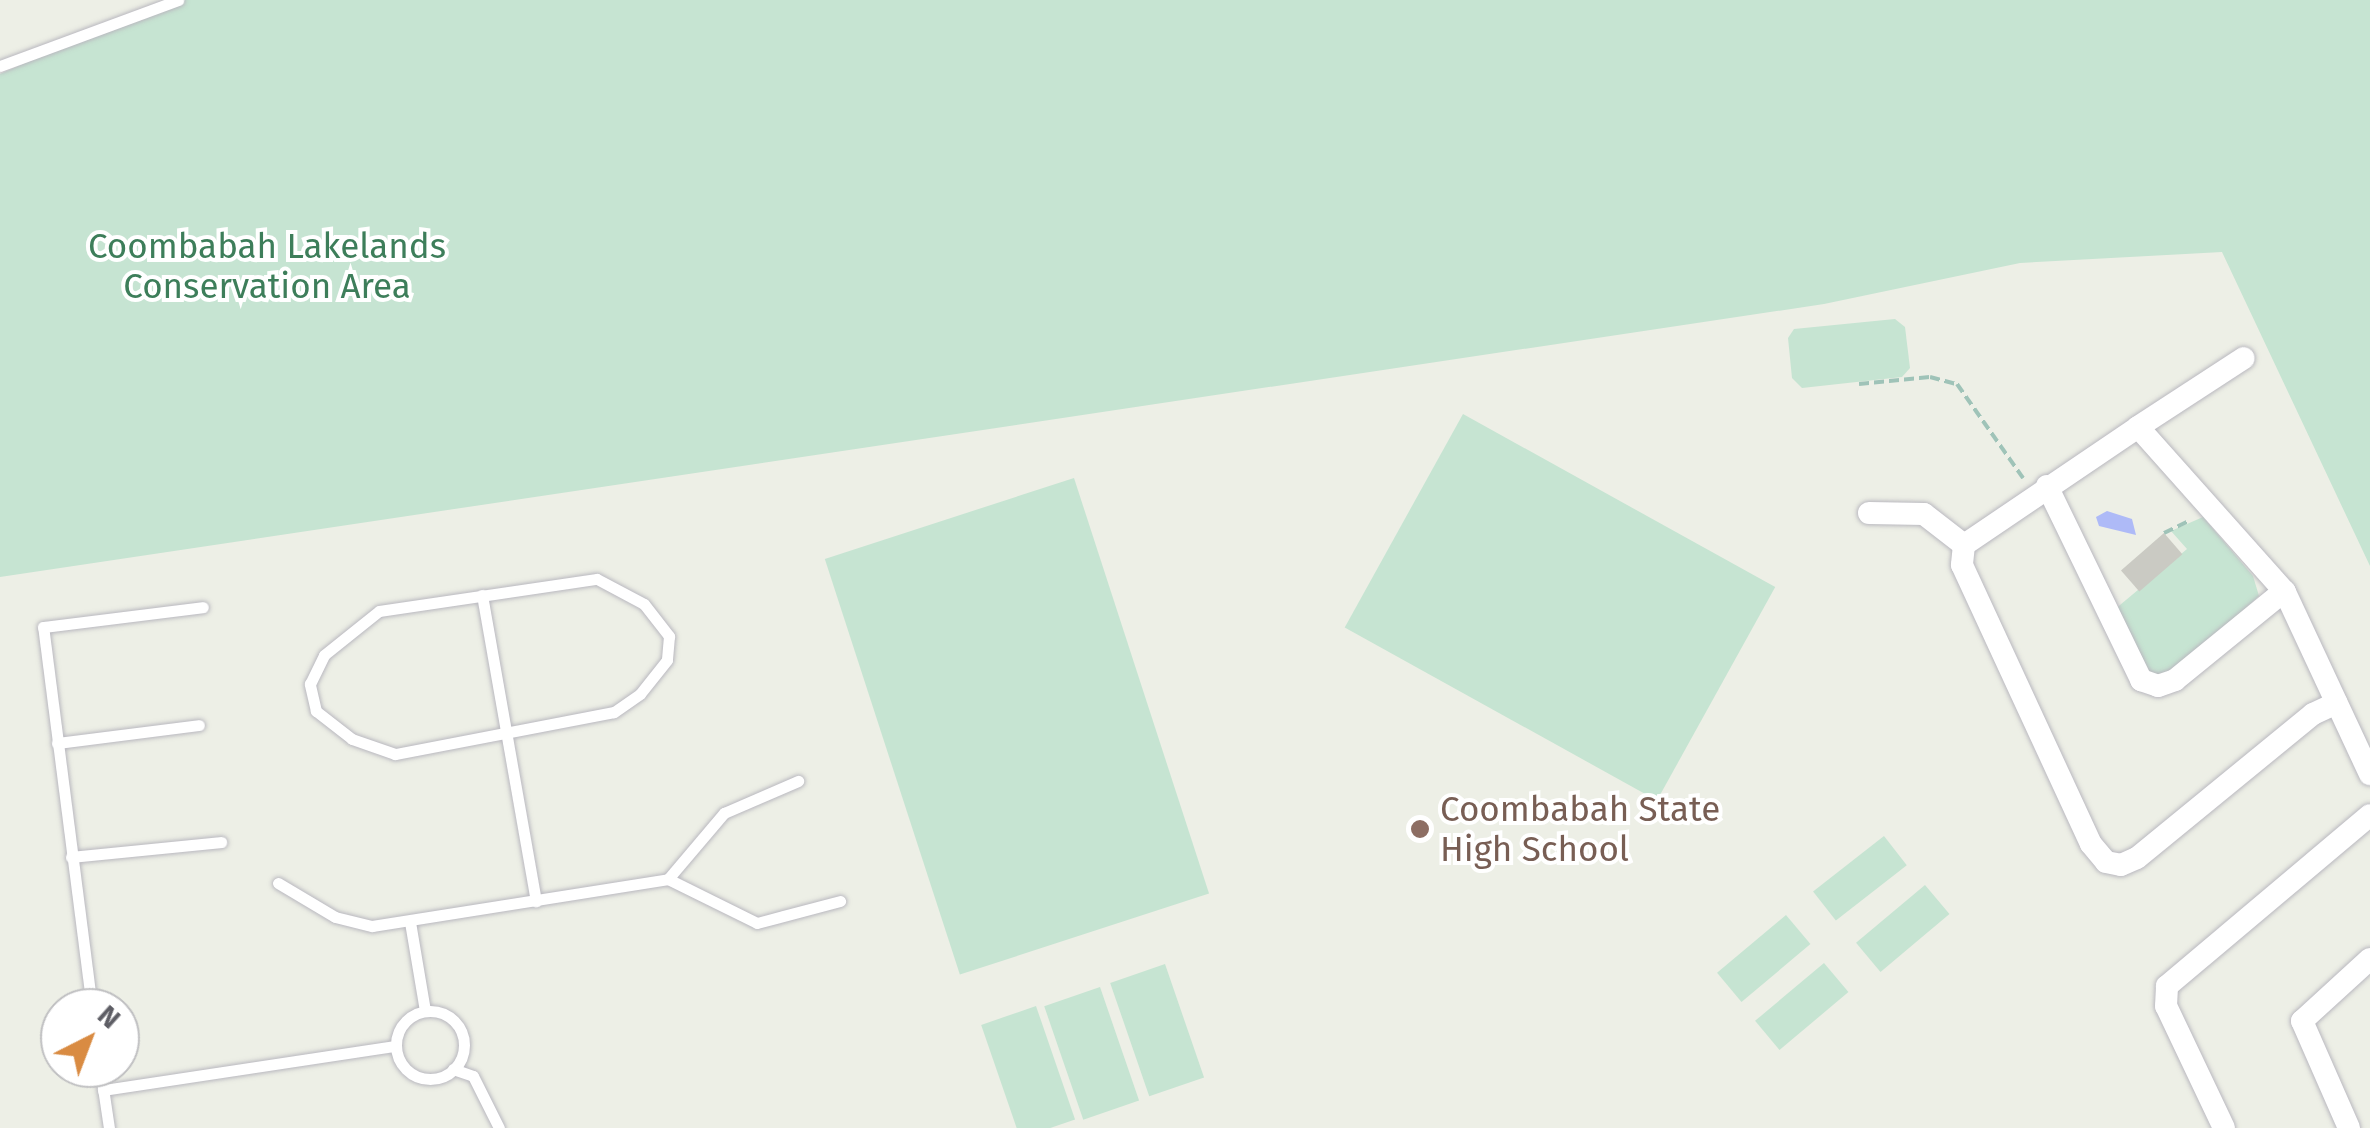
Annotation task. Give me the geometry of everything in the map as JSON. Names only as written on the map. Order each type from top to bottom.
[{"type":"street","points":[[2244,358],[1964,545],[1962,564],[2091,844],[2106,862],[2121,865],[2137,858],[2313,714],[2337,703]]},
{"type":"street","points":[[2138,427],[2284,591],[2370,774]]},
{"type":"street","points":[[2041,490],[2142,680],[2158,686],[2175,680],[2284,591]]},
{"type":"street","points":[[1869,513],[1924,514],[1964,545]]},
{"type":"street","points":[[2224,1128],[2166,1006],[2168,986],[2370,815]]},
{"type":"street","points":[[2348,1128],[2302,1021],[2370,959]]},
{"type":"lane","points":[[0,66],[178,0]]},
{"type":"lane","points":[[597,579],[644,604],[670,636],[667,660],[640,694],[614,712],[507,733],[395,754],[352,739],[316,711],[310,684],[324,655],[379,611],[597,579]]},
{"type":"lane","points":[[482,595],[536,901]]},
{"type":"lane","points":[[89,988],[42,628],[203,607]]},
{"type":"lane","points":[[57,743],[199,725]]},
{"type":"lane","points":[[668,878],[724,813],[798,781]]},
{"type":"lane","points":[[71,858],[221,842]]},
{"type":"lane","points":[[278,883],[335,918],[372,926],[668,878],[757,924],[840,901]]},
{"type":"lane","points":[[410,922],[425,1011]]},
{"type":"lane","points":[[454,1069],[462,1035],[446,1015],[425,1011],[403,1023],[395,1046],[402,1066],[421,1078],[454,1069],[472,1076],[499,1128]]},
{"type":"lane","points":[[109,1128],[104,1090],[395,1046]]},
{"type":"path","points":[[1858,384],[1930,377],[1957,384],[2041,490]]},
{"type":"path","points":[[2164,533],[2209,507]]},
{"type":"green space","name":"Coombabah Lakelands Conservation Area","points":[[171,0],[2370,0],[2370,566],[2222,252],[2020,263],[1824,304],[0,577],[0,74]]},
{"type":"green space","points":[[1895,319],[1905,327],[1910,368],[1902,377],[1802,388],[1792,378],[1788,338],[1794,329]]},
{"type":"green space","points":[[1463,414],[1775,587],[1657,800],[1345,627]]},
{"type":"green space","points":[[1074,478],[1209,894],[960,975],[825,559]]},
{"type":"green space","points":[[2203,517],[2253,576],[2259,596],[2172,674],[2151,675],[2114,610],[2187,549],[2171,531]]},
{"type":"green space","points":[[1884,836],[1907,865],[1836,921],[1813,891]]},
{"type":"green space","points":[[1925,885],[1949,914],[1880,972],[1856,943]]},
{"type":"green space","points":[[1786,915],[1810,944],[1741,1002],[1717,973]]},
{"type":"green space","points":[[1824,963],[1848,992],[1779,1050],[1755,1021]]},
{"type":"green space","points":[[1165,964],[1204,1077],[1149,1096],[1110,983]]},
{"type":"green space","points":[[1100,987],[1139,1100],[1083,1120],[1044,1006]]},
{"type":"green space","points":[[1036,1006],[1075,1119],[1050,1128],[1017,1128],[981,1025]]},
{"type":"water","points":[[2107,511],[2132,519],[2136,535],[2099,526],[2096,517]]},
{"type":"building","points":[[2164,533],[2182,554],[2139,592],[2121,570]]},
{"type":"place","name":"Coombabah State High School","points":[[1420,829]]}]
